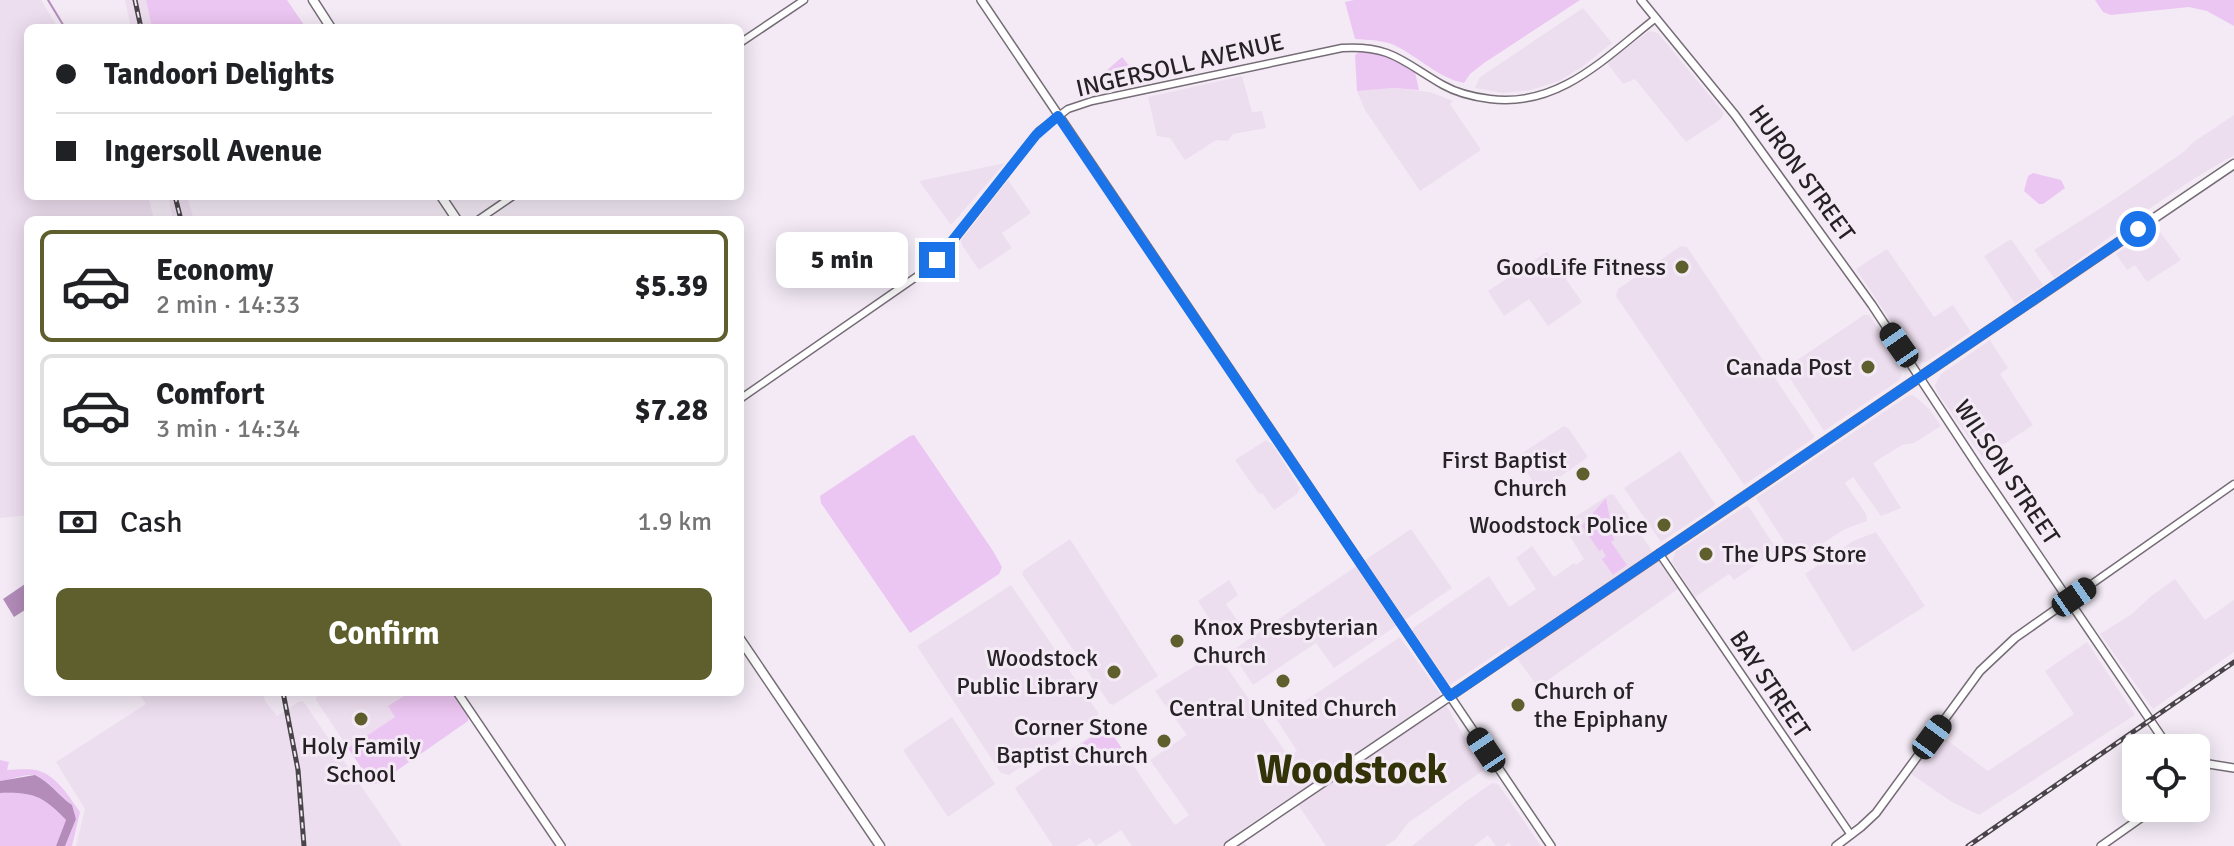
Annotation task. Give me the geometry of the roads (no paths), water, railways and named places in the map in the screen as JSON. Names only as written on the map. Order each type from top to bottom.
[{"type":"main road","points":[[313,0],[328,24]]},
{"type":"main road","points":[[981,0],[1551,846]]},
{"type":"main road","name":"HURON STREET","points":[[1641,0],[1742,124],[1872,305],[1920,378]]},
{"type":"main road","points":[[1229,846],[2234,164]]},
{"type":"main road","name":"WILSON STREET","points":[[1920,378],[2160,734]]},
{"type":"main road","points":[[1836,846],[1876,813],[1988,662],[2015,638],[2069,600]]},
{"type":"main road","points":[[744,645],[880,846]]},
{"type":"main road","points":[[460,696],[561,846]]},
{"type":"main road","points":[[2210,764],[2234,768]]},
{"type":"main road","points":[[2101,846],[2135,822]]},
{"type":"street","points":[[744,40],[804,0]]},
{"type":"street","name":"INGERSOLL AVENUE","points":[[744,396],[929,268],[1039,131],[1068,109],[1092,101],[1356,47],[1391,53],[1454,91],[1492,100],[1522,100],[1552,93],[1574,82],[1656,18]]},
{"type":"street","points":[[484,216],[507,200]]},
{"type":"street","points":[[2069,600],[2234,484]]},
{"type":"street","name":"BAY STREET","points":[[1659,553],[1851,835]]},
{"type":"waterway","points":[[48,0],[63,24]]},
{"type":"railway","points":[[135,0],[140,24]]},
{"type":"railway","points":[[176,200],[180,216]]},
{"type":"railway","points":[[1968,846],[2234,662]]},
{"type":"railway","points":[[284,696],[298,770],[304,846]]},
{"type":"place","name":"GoodLife Fitness","points":[[1682,267]]},
{"type":"place","name":"Canada Post","points":[[1868,367]]},
{"type":"place","name":"First Baptist Church","points":[[1583,474]]},
{"type":"place","name":"Woodstock Police","points":[[1664,525]]},
{"type":"place","name":"The UPS Store","points":[[1706,554]]},
{"type":"place","name":"Knox Presbyterian Church","points":[[1177,641]]},
{"type":"place","name":"Woodstock Public Library","points":[[1114,672]]},
{"type":"place","name":"Central United Church","points":[[1283,681]]},
{"type":"place","name":"Church of the Epiphany","points":[[1518,705]]},
{"type":"place","name":"Holy Family School","points":[[361,719]]},
{"type":"place","name":"Corner Stone Baptist Church","points":[[1164,741]]},
{"type":"district","name":"Woodstock","points":[[1352,769]]}]
